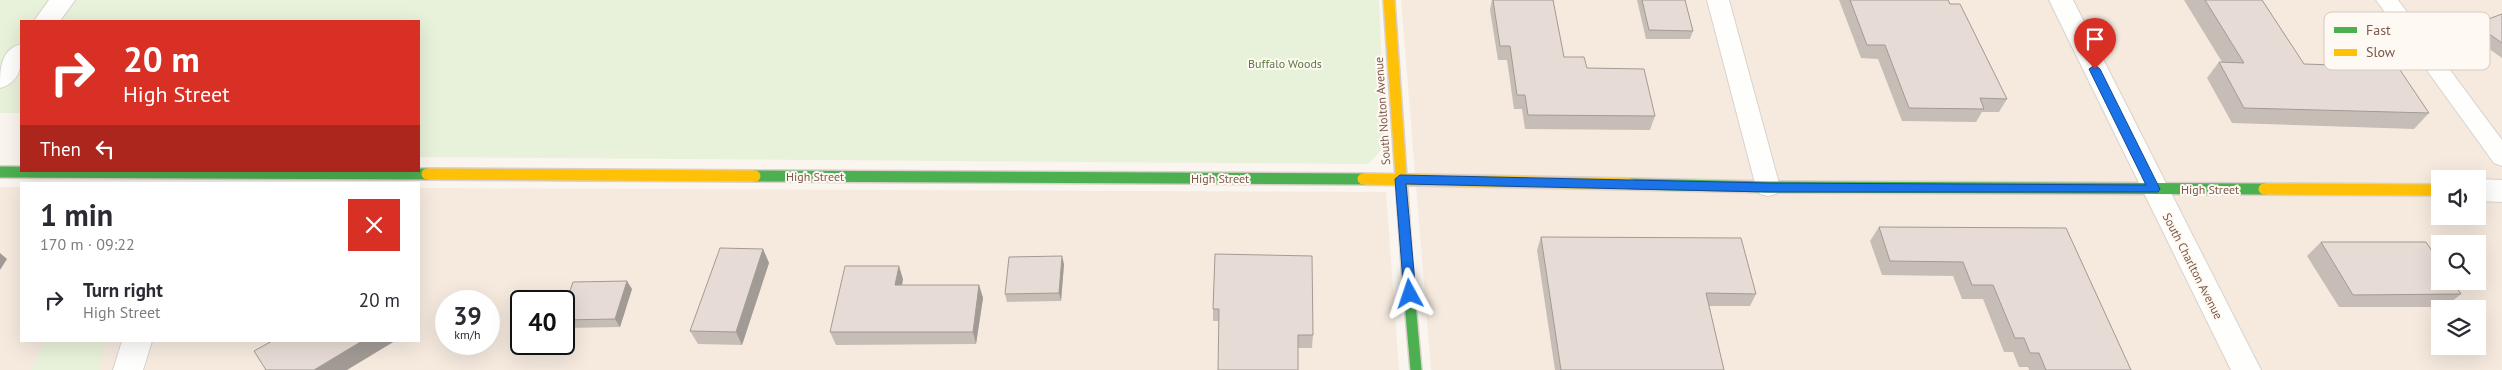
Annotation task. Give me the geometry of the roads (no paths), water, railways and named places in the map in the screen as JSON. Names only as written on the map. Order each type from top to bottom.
[{"type":"street","points":[[47,20],[63,0]]},
{"type":"street","name":"South Nolton Avenue","points":[[1389,0],[1400,179],[1416,370]]},
{"type":"street","name":"South Charlton Avenue","points":[[2061,0],[2246,370]]},
{"type":"street","points":[[0,80],[20,54]]},
{"type":"street","name":"High Street","points":[[0,172],[185,178],[1400,179],[1768,188],[2431,190]]},
{"type":"street","points":[[2486,190],[2502,191]]},
{"type":"street","points":[[128,370],[137,342]]},
{"type":"lane","points":[[1718,0],[1768,188]]},
{"type":"lane","points":[[2387,0],[2396,12]]},
{"type":"lane","points":[[2438,70],[2502,157]]},
{"type":"park label","name":"Buffalo Woods","points":[[1285,63]]}]
